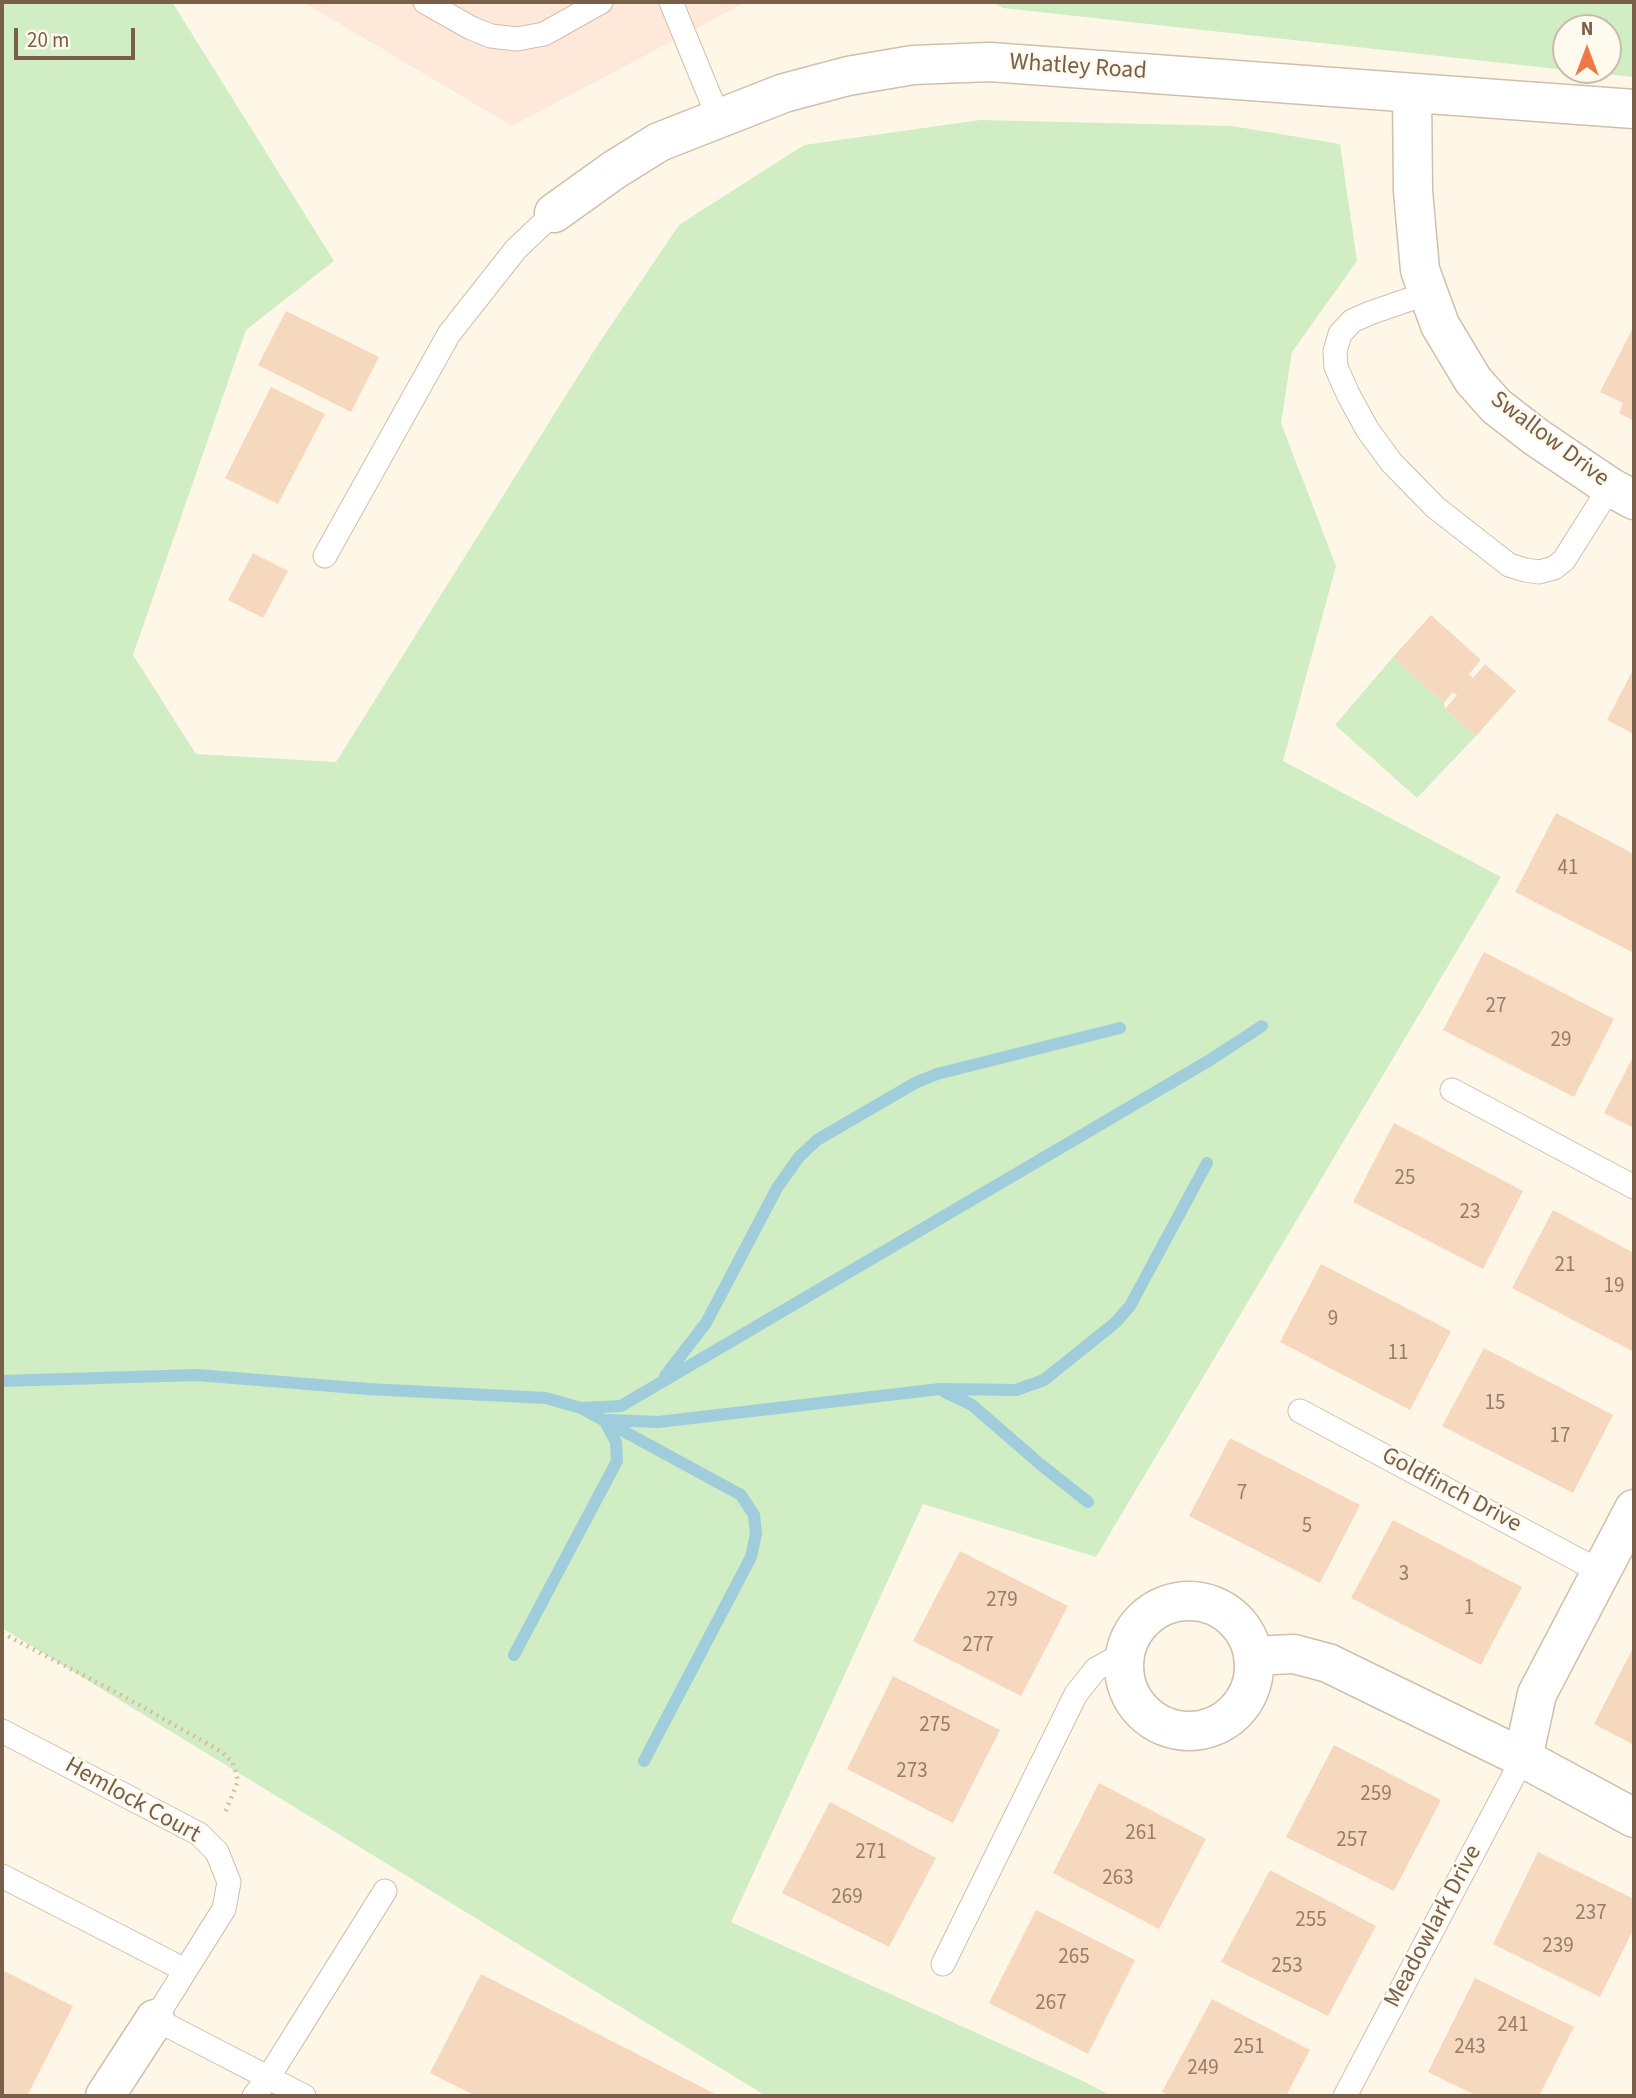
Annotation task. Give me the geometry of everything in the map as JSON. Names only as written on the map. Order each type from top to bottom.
[{"type":"street","name":"Whatley Road","points":[[554,214],[614,170],[659,142],[784,93],[848,76],[913,65],[990,62],[1634,110]]},
{"type":"street","name":"Swallow Drive","points":[[1412,93],[1413,191],[1420,270],[1440,325],[1473,380],[1496,406],[1536,438],[1622,493]]},
{"type":"street","points":[[1523,1758],[1537,1694],[1634,1509]]},
{"type":"street","points":[[1190,1601],[1213,1605],[1232,1617],[1246,1634],[1253,1656],[1254,1676],[1248,1696],[1236,1712],[1219,1724],[1200,1731],[1180,1731],[1160,1725],[1144,1713],[1131,1697],[1124,1675],[1125,1653],[1133,1632],[1148,1615],[1168,1605],[1190,1601]]},
{"type":"street","points":[[1253,1656],[1294,1654],[1328,1663],[1523,1758],[1634,1818]]},
{"type":"street","points":[[105,2096],[155,2019]]},
{"type":"lane","points":[[425,2],[491,36],[517,39],[544,34],[601,2]]},
{"type":"lane","points":[[671,2],[719,119]]},
{"type":"lane","points":[[324,555],[449,334],[516,248],[554,214]]},
{"type":"lane","points":[[1428,293],[1352,321],[1340,334],[1335,351],[1336,367],[1348,394],[1367,429],[1391,462],[1436,507],[1509,565],[1539,572],[1554,568],[1564,559],[1622,493]]},
{"type":"lane","points":[[1452,1090],[1634,1187]]},
{"type":"lane","name":"Goldfinch Drive","points":[[1300,1411],[1601,1572]]},
{"type":"lane","points":[[943,1964],[1076,1694],[1096,1670],[1125,1653]]},
{"type":"lane","name":"Hemlock Court","points":[[2,1731],[199,1834],[218,1852],[229,1882],[224,1909],[155,2019]]},
{"type":"lane","name":"Meadowlark Drive","points":[[1345,2096],[1523,1758]]},
{"type":"lane","points":[[2,1876],[185,1970]]},
{"type":"lane","points":[[254,2096],[268,2078],[385,1891]]},
{"type":"lane","points":[[155,2019],[304,2096]]},
{"type":"path","points":[[2,1633],[123,1696],[222,1752],[233,1763],[238,1781],[210,1845]]},
{"type":"shaded area","points":[[303,2],[746,2],[512,126]]},
{"type":"green space","points":[[2,2],[172,2],[334,261],[246,330],[133,655],[196,754],[336,762],[597,346],[679,225],[804,145],[980,120],[1232,126],[1340,144],[1357,261],[1292,352],[1281,423],[1336,566],[1283,761],[1501,877],[1096,1557],[923,1504],[731,1922],[1111,2096],[766,2096],[2,1628]]},
{"type":"green space","points":[[991,2],[1634,2],[1634,77],[1622,76],[1622,14],[1552,14],[1552,68],[1003,8]]},
{"type":"green space","points":[[1393,657],[1476,736],[1417,798],[1335,725]]},
{"type":"building","points":[[286,311],[379,357],[351,412],[258,365]]},
{"type":"building","points":[[1634,326],[1634,421],[1619,413],[1623,403],[1600,392]]},
{"type":"building","points":[[271,387],[325,414],[278,504],[225,478]]},
{"type":"building","points":[[253,553],[288,571],[263,618],[228,600]]},
{"type":"building","points":[[1431,615],[1481,660],[1469,674],[1473,678],[1485,664],[1516,691],[1476,736],[1445,709],[1457,695],[1453,692],[1444,703],[1393,657]]},
{"type":"building","points":[[1634,668],[1634,734],[1607,720]]},
{"type":"building","points":[[1556,813],[1634,854],[1634,953],[1515,892]]},
{"type":"building","points":[[1484,952],[1614,1019],[1574,1097],[1443,1030]]},
{"type":"building","points":[[1634,1055],[1634,1128],[1604,1113]]},
{"type":"building","points":[[1394,1123],[1523,1191],[1483,1269],[1353,1202]]},
{"type":"building","points":[[1553,1210],[1634,1253],[1634,1352],[1512,1288]]},
{"type":"building","points":[[1321,1264],[1451,1331],[1410,1410],[1280,1342]]},
{"type":"building","points":[[1484,1348],[1613,1415],[1573,1493],[1442,1426]]},
{"type":"building","points":[[1230,1438],[1360,1505],[1320,1583],[1189,1516]]},
{"type":"building","points":[[1393,1520],[1522,1587],[1481,1665],[1351,1598]]},
{"type":"building","points":[[960,1551],[1068,1606],[1021,1696],[913,1641]]},
{"type":"building","points":[[1634,1646],[1634,1745],[1594,1724]]},
{"type":"building","points":[[893,1676],[1000,1730],[953,1823],[847,1769]]},
{"type":"building","points":[[1334,1745],[1441,1800],[1394,1891],[1286,1837]]},
{"type":"building","points":[[1099,1783],[1206,1839],[1159,1929],[1053,1873]]},
{"type":"building","points":[[830,1802],[936,1858],[889,1947],[782,1893]]},
{"type":"building","points":[[1538,1852],[1634,1899],[1634,1928],[1600,1997],[1493,1944]]},
{"type":"building","points":[[1270,1870],[1376,1926],[1328,2016],[1221,1962]]},
{"type":"building","points":[[1036,1910],[1135,1960],[1088,2054],[989,2003]]},
{"type":"building","points":[[2,1970],[73,2006],[27,2096],[2,2094]]},
{"type":"building","points":[[481,1974],[719,2096],[476,2096],[430,2073]]},
{"type":"building","points":[[1475,1978],[1574,2027],[1539,2096],[1477,2096],[1428,2072]]},
{"type":"building","points":[[1212,1999],[1310,2050],[1286,2096],[1170,2096],[1162,2092]]},
{"type":"waterway","points":[[582,1408],[621,1406],[1210,1060],[1262,1026]]},
{"type":"waterway","points":[[665,1376],[706,1323],[777,1188],[799,1157],[817,1140],[915,1083],[937,1074],[1120,1028]]},
{"type":"waterway","points":[[607,1420],[658,1422],[940,1389],[1016,1390],[1044,1380],[1115,1323],[1130,1306],[1207,1163]]},
{"type":"waterway","points":[[2,1381],[197,1375],[368,1389],[546,1398],[581,1408],[741,1495],[754,1515],[756,1534],[751,1557],[644,1761]]},
{"type":"waterway","points":[[945,1392],[972,1405],[1088,1502]]},
{"type":"waterway","points":[[514,1655],[617,1461],[616,1442],[604,1420]]}]
